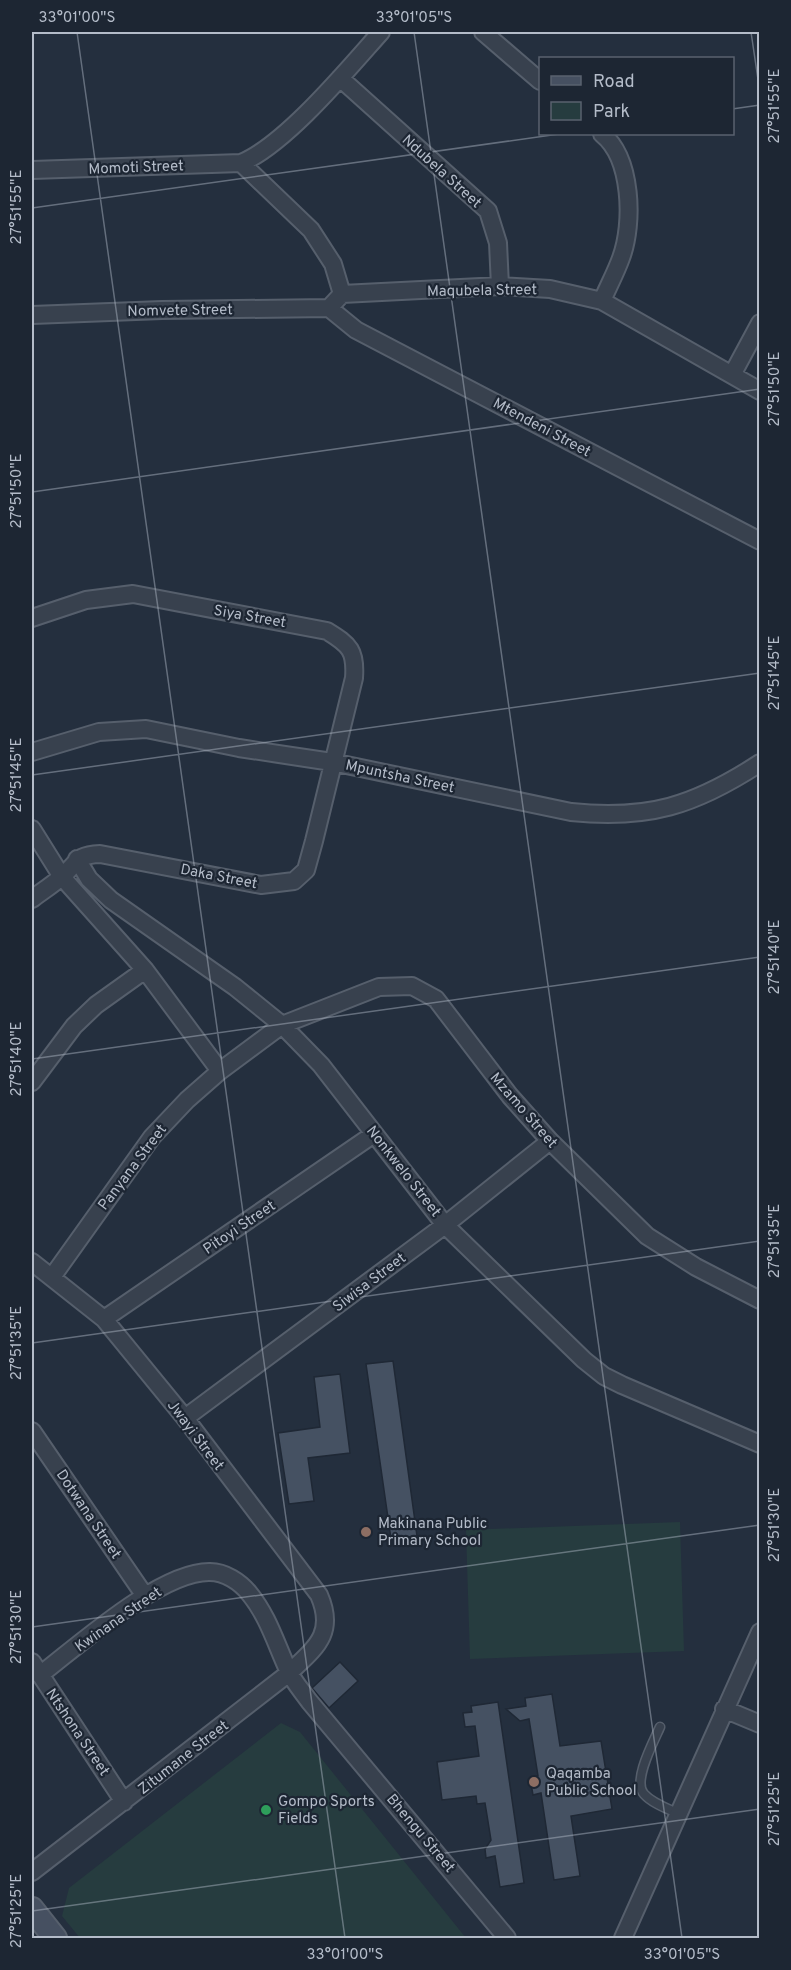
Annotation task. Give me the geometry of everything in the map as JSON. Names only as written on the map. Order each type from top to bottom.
[{"type":"street","name":"Momoti Street","points":[[32,170],[241,163],[266,149],[340,78],[381,32]]},
{"type":"street","points":[[483,32],[539,80]]},
{"type":"street","name":"Ndubela Street","points":[[340,78],[488,211],[498,243],[500,286]]},
{"type":"street","points":[[602,301],[622,256],[627,226],[627,196],[623,162],[610,140],[603,135]]},
{"type":"street","points":[[241,163],[318,239],[333,264],[342,294],[329,308]]},
{"type":"street","name":"Maqubela Street","points":[[342,294],[500,286],[550,289],[602,301],[759,391]]},
{"type":"street","name":"Nomvete Street","points":[[32,315],[329,308]]},
{"type":"street","name":"Mtendeni Street","points":[[329,308],[356,330],[759,541]]},
{"type":"street","points":[[732,375],[759,323]]},
{"type":"street","name":"Siya Street","points":[[32,618],[86,600],[133,594],[327,631],[346,643],[355,659],[354,678],[332,762]]},
{"type":"street","name":"Mpuntsha Street","points":[[32,752],[99,732],[146,729],[332,762],[571,813],[609,816],[644,814],[698,798],[759,763]]},
{"type":"street","name":"Daka Street","points":[[77,858],[100,854],[261,885],[294,881],[306,870],[332,762]]},
{"type":"street","points":[[32,829],[62,877],[145,970],[220,1071]]},
{"type":"street","points":[[32,899],[62,877],[77,858]]},
{"type":"street","name":"Nonkwelo Street","points":[[77,858],[89,879],[111,900],[235,987],[282,1025],[321,1065],[445,1225],[584,1360],[604,1376],[759,1444]]},
{"type":"street","points":[[32,1082],[81,1019],[96,1005],[145,970]]},
{"type":"street","name":"Mzamo Street","points":[[282,1025],[380,987],[412,986],[436,999],[510,1096],[550,1141],[647,1236],[696,1267],[759,1300]]},
{"type":"street","name":"Panyana Street","points":[[52,1277],[152,1137],[186,1100],[220,1071],[282,1025]]},
{"type":"street","name":"Pitoyi Street","points":[[104,1319],[374,1134]]},
{"type":"street","name":"Siwisa Street","points":[[185,1418],[445,1225],[550,1141]]},
{"type":"street","name":"Jwayi Street","points":[[32,1262],[104,1319],[185,1418],[319,1595],[325,1608],[325,1632]]},
{"type":"street","name":"Dotwana Street","points":[[32,1431],[145,1596]]},
{"type":"street","name":"Kwinana Street","points":[[36,1669],[145,1596],[178,1579],[201,1572],[218,1572],[239,1583],[269,1624],[289,1673]]},
{"type":"street","name":"Zitumane Street","points":[[32,1872],[289,1673],[318,1647],[325,1632]]},
{"type":"street","points":[[622,1938],[759,1632]]},
{"type":"street","name":"Ntshona Street","points":[[36,1669],[124,1802]]},
{"type":"street","name":"Bhengu Street","points":[[289,1673],[309,1701],[507,1938]]},
{"type":"street","points":[[724,1709],[759,1724]]},
{"type":"street","points":[[34,1919],[55,1938]]},
{"type":"lane","points":[[660,1727],[642,1771],[640,1787],[644,1795],[677,1813]]},
{"type":"green space","points":[[680,1522],[684,1651],[470,1659],[466,1530]]},
{"type":"green space","name":"Gompo Sports Fields","points":[[281,1723],[300,1732],[466,1938],[80,1938],[62,1916],[69,1888]]},
{"type":"building","points":[[393,1361],[417,1536],[391,1539],[366,1364]]},
{"type":"building","points":[[340,1374],[350,1453],[308,1458],[314,1501],[289,1504],[278,1433],[320,1427],[314,1377]]},
{"type":"building","points":[[340,1662],[358,1681],[329,1708],[312,1688]]},
{"type":"building","points":[[552,1694],[560,1746],[601,1741],[612,1809],[571,1816],[580,1876],[554,1880],[541,1793],[533,1795],[530,1778],[538,1776],[529,1719],[520,1721],[506,1709],[526,1706],[525,1698]]},
{"type":"building","points":[[498,1702],[524,1883],[500,1887],[495,1856],[486,1858],[485,1849],[491,1840],[485,1803],[477,1804],[476,1796],[442,1800],[437,1762],[479,1756],[475,1726],[465,1727],[463,1713],[472,1712],[471,1706]]},
{"type":"place","name":"Makinana Public Primary School","points":[[366,1532]]},
{"type":"place","name":"Qaqamba Public School","points":[[534,1782]]},
{"type":"place","name":"Gompo Sports Fields","points":[[266,1810]]}]
